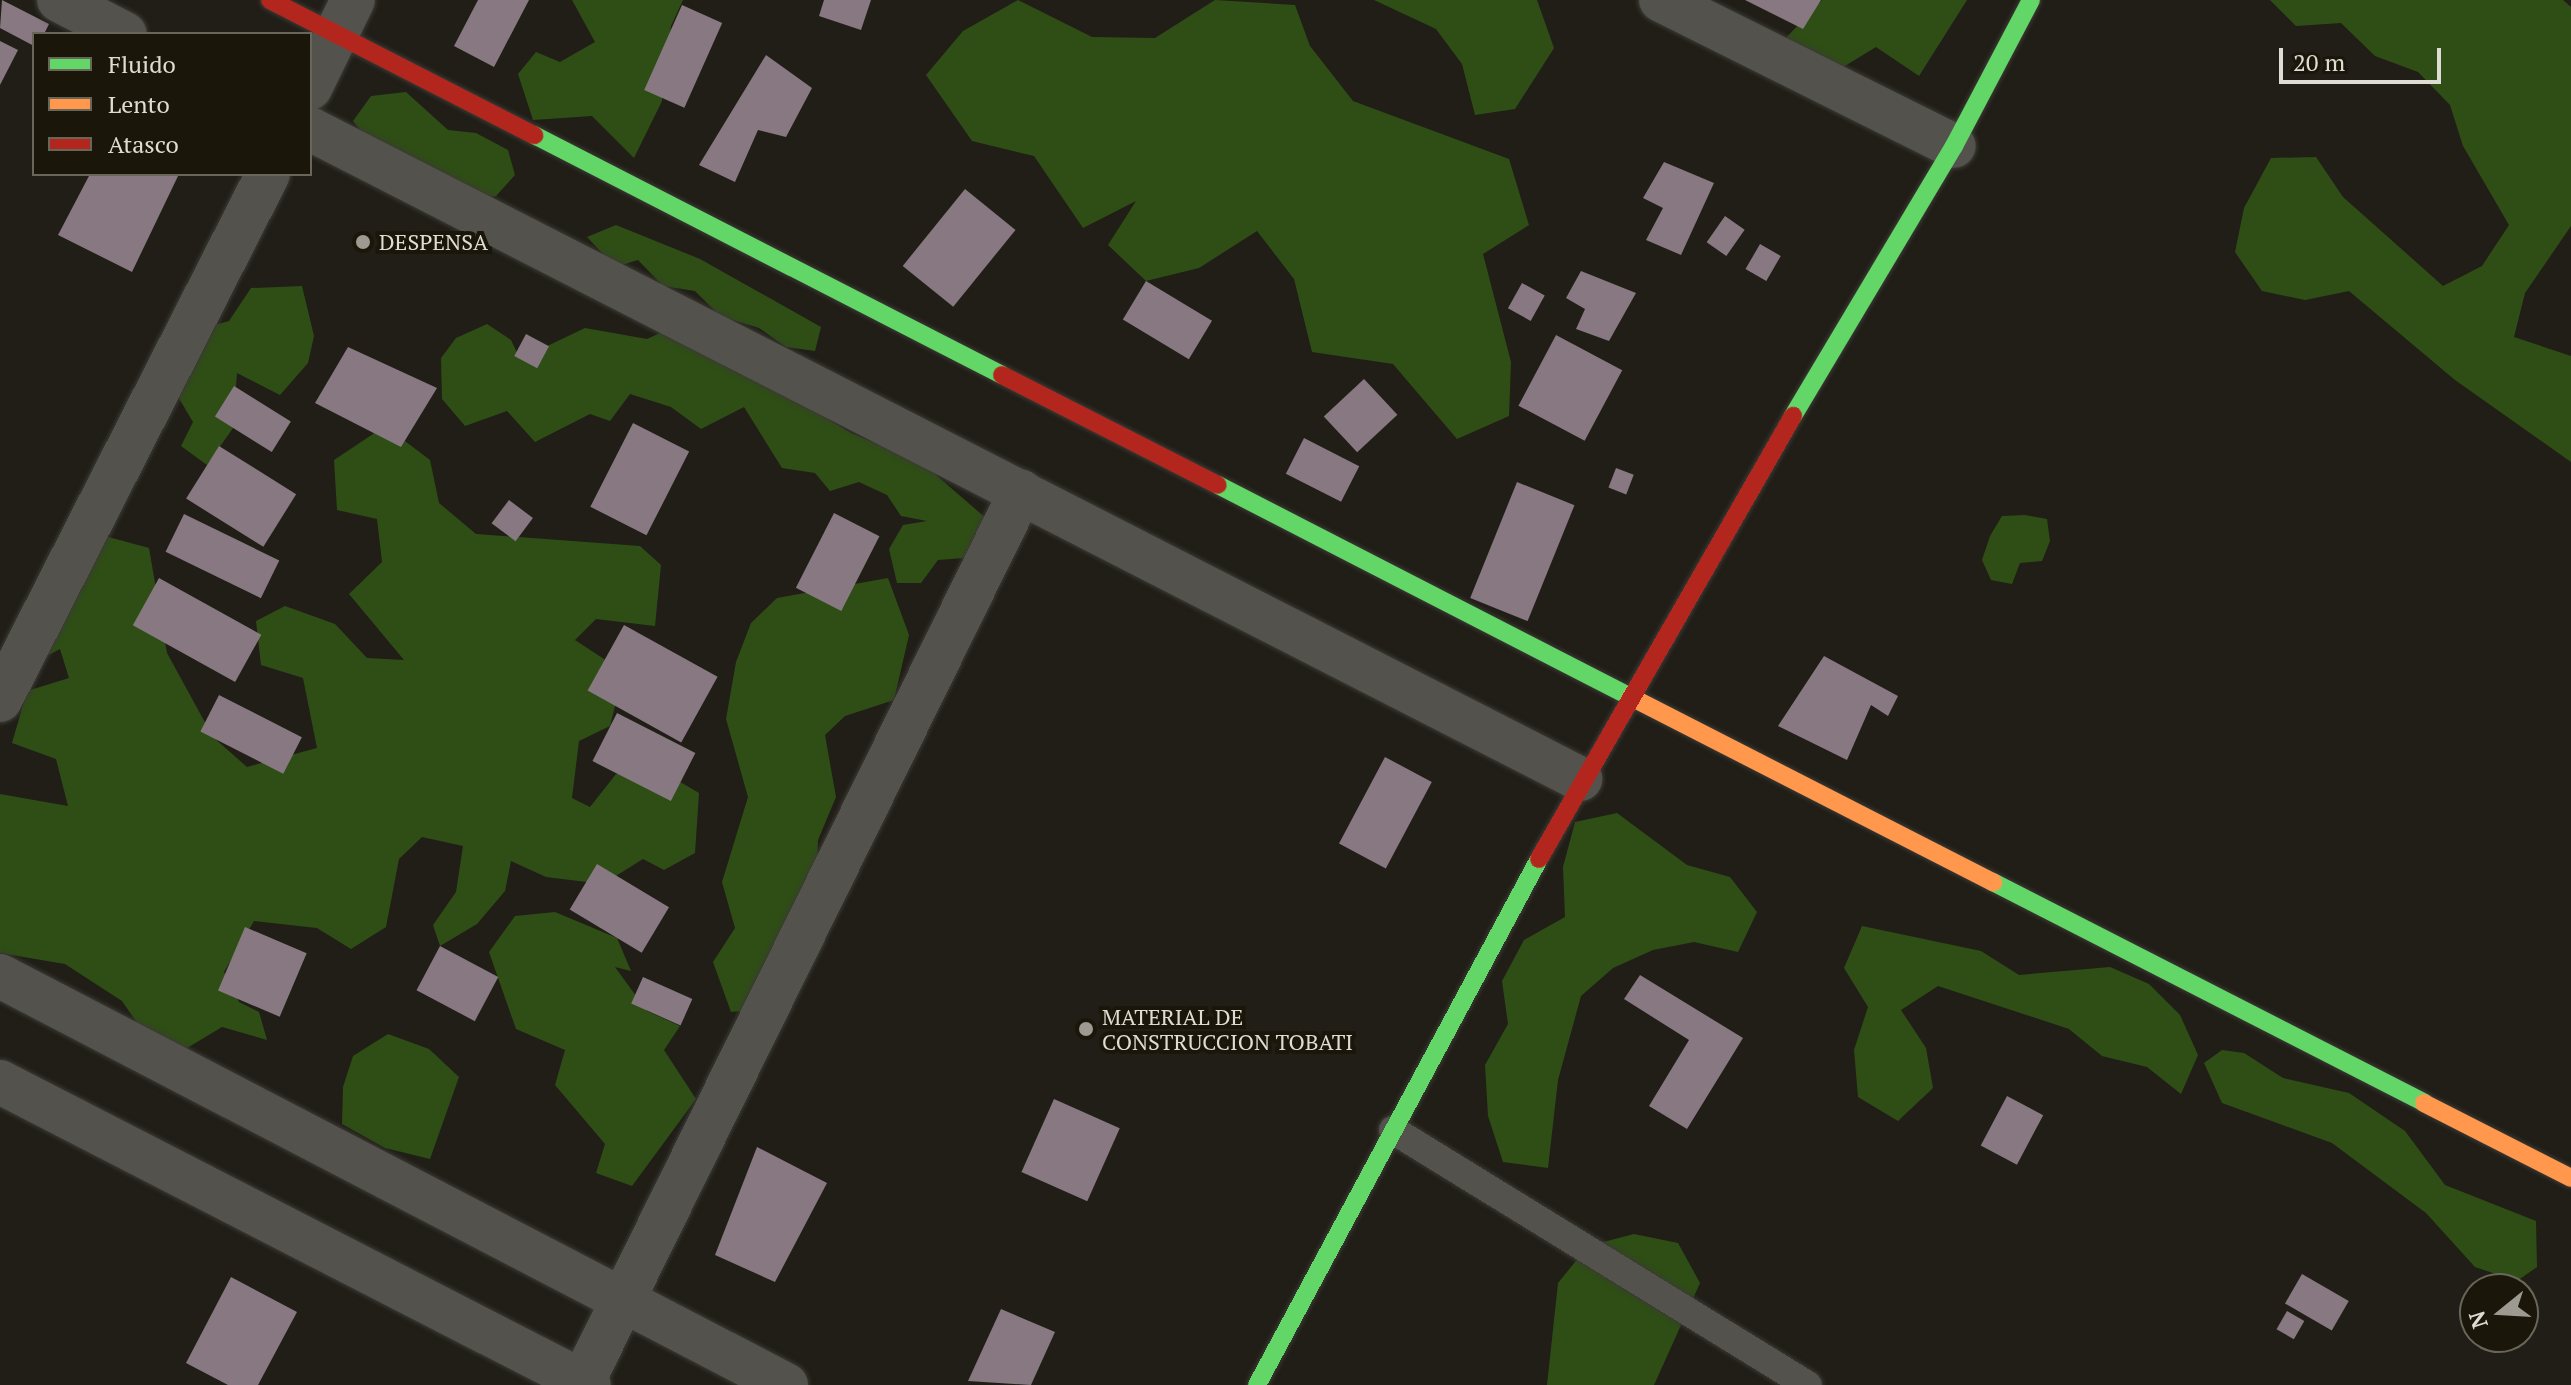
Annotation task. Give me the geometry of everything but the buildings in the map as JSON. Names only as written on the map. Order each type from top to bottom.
[{"type":"street","points":[[59,0],[121,32]]},
{"type":"street","points":[[270,0],[344,17],[1627,694],[2571,1178]]},
{"type":"street","points":[[1661,0],[1954,146]]},
{"type":"street","points":[[1257,1385],[1627,694],[1954,146],[2031,0]]},
{"type":"street","points":[[312,84],[344,17]]},
{"type":"street","points":[[312,130],[1580,779]]},
{"type":"street","points":[[0,700],[267,176]]},
{"type":"street","points":[[0,1082],[584,1384],[1021,492]]},
{"type":"street","points":[[0,976],[786,1385]]},
{"type":"lane","points":[[1393,1130],[1808,1385]]},
{"type":"green space","points":[[572,0],[683,0],[671,26],[662,101],[634,158],[592,116],[533,120],[518,74],[536,52],[560,62],[595,42]]},
{"type":"green space","points":[[1018,0],[1092,37],[1155,38],[1215,0],[1295,5],[1310,46],[1353,101],[1509,159],[1529,225],[1483,254],[1511,362],[1509,416],[1457,439],[1393,364],[1312,352],[1294,279],[1257,231],[1199,268],[1146,281],[1108,245],[1136,201],[1083,228],[1034,156],[972,141],[926,75],[963,31]]},
{"type":"green space","points":[[1374,0],[1537,0],[1554,48],[1515,109],[1475,115],[1462,64],[1436,29]]},
{"type":"green space","points":[[1822,0],[1967,0],[1919,76],[1876,47],[1830,75],[1782,42]]},
{"type":"green space","points":[[2270,0],[2563,0],[2571,7],[2571,226],[2525,293],[2514,337],[2571,356],[2571,462],[2455,380],[2349,291],[2305,300],[2262,291],[2235,252],[2244,208],[2271,158],[2316,157],[2343,197],[2443,286],[2482,266],[2509,225],[2463,146],[2450,105],[2418,72],[2375,56],[2341,23],[2296,26]]},
{"type":"green space","points":[[406,92],[448,130],[476,133],[508,150],[515,175],[496,196],[466,202],[428,178],[408,154],[382,156],[353,121],[371,96]]},
{"type":"green space","points":[[616,225],[700,259],[821,327],[815,351],[786,347],[759,328],[720,316],[695,291],[663,286],[638,260],[615,267],[587,237]]},
{"type":"green space","points":[[302,286],[314,336],[308,363],[280,395],[237,373],[233,428],[207,465],[181,446],[193,422],[168,380],[200,329],[229,321],[251,288]]},
{"type":"green space","points":[[487,324],[511,340],[520,359],[585,328],[647,339],[675,326],[851,433],[921,462],[988,520],[964,558],[938,560],[921,583],[897,583],[889,549],[903,525],[927,521],[901,516],[887,495],[859,482],[830,491],[815,473],[782,468],[744,407],[701,429],[671,407],[630,394],[610,421],[590,414],[535,442],[507,411],[465,426],[442,399],[441,358],[456,338]]},
{"type":"green space","points":[[385,426],[430,460],[439,503],[476,534],[640,546],[661,565],[655,626],[596,619],[575,640],[610,663],[621,682],[610,726],[579,741],[572,798],[590,807],[616,774],[653,766],[699,793],[695,853],[664,870],[643,859],[603,884],[546,877],[511,861],[505,891],[477,924],[440,946],[433,925],[456,892],[463,846],[422,837],[399,859],[386,927],[351,949],[317,928],[254,921],[224,972],[239,1002],[259,1012],[267,1040],[222,1027],[182,1051],[146,1036],[122,1001],[65,964],[0,953],[0,794],[68,806],[56,759],[12,743],[27,691],[69,678],[60,649],[41,659],[101,535],[149,548],[167,653],[213,737],[247,767],[317,748],[303,678],[261,665],[256,621],[285,606],[335,624],[367,658],[404,660],[349,594],[382,562],[377,519],[337,510],[334,460]]},
{"type":"green space","points":[[2025,515],[2047,519],[2050,541],[2042,561],[2020,563],[2012,584],[1991,580],[1982,560],[1990,536],[2002,516]]},
{"type":"green space","points":[[888,578],[909,635],[894,700],[845,716],[825,735],[836,797],[818,840],[814,946],[793,1006],[731,1012],[713,962],[735,928],[722,882],[748,797],[726,719],[736,662],[751,623],[777,598]]},
{"type":"green space","points":[[1617,813],[1687,865],[1730,877],[1757,912],[1738,952],[1694,942],[1653,950],[1613,968],[1581,996],[1558,1080],[1548,1168],[1503,1162],[1488,1116],[1485,1065],[1508,1024],[1502,981],[1524,940],[1565,917],[1563,867],[1575,822]]},
{"type":"green space","points":[[555,912],[617,938],[631,971],[615,967],[647,1011],[680,1026],[664,1050],[696,1099],[632,1186],[596,1173],[605,1144],[555,1085],[565,1050],[516,1029],[489,952],[515,916]]},
{"type":"green space","points":[[1862,926],[1981,951],[2019,975],[2110,967],[2149,984],[2180,1015],[2198,1055],[2181,1094],[2147,1067],[2102,1056],[2069,1029],[1938,986],[1901,1010],[1926,1048],[1933,1088],[1898,1121],[1858,1097],[1854,1050],[1868,1007],[1844,968]]},
{"type":"green space","points":[[388,1034],[429,1049],[459,1077],[430,1159],[385,1148],[342,1124],[343,1087],[353,1056]]},
{"type":"green space","points":[[2222,1050],[2244,1053],[2283,1078],[2349,1093],[2405,1131],[2445,1185],[2536,1221],[2537,1267],[2528,1273],[2493,1273],[2475,1267],[2426,1213],[2332,1143],[2222,1103],[2204,1063]]},
{"type":"green space","points":[[1634,1234],[1678,1243],[1700,1283],[1654,1385],[1547,1385],[1558,1283],[1588,1246]]},
{"type":"traffic: fast","points":[[1793,416],[1954,146],[2031,0]]},
{"type":"traffic: fast","points":[[534,135],[1002,375]]},
{"type":"traffic: fast","points":[[1218,485],[1631,697]]},
{"type":"traffic: fast","points":[[1257,1385],[1539,859]]},
{"type":"traffic: fast","points":[[1993,882],[2424,1103]]},
{"type":"traffic: slow","points":[[1631,697],[1993,882]]},
{"type":"traffic: slow","points":[[2424,1103],[2571,1178]]},
{"type":"traffic: jam","points":[[270,0],[534,135]]},
{"type":"traffic: jam","points":[[1002,375],[1218,485]]},
{"type":"traffic: jam","points":[[1539,859],[1793,416]]},
{"type":"place","name":"DESPENSA","points":[[363,242]]},
{"type":"place","name":"MATERIAL DE CONSTRUCCION TOBATI","points":[[1086,1029]]}]
